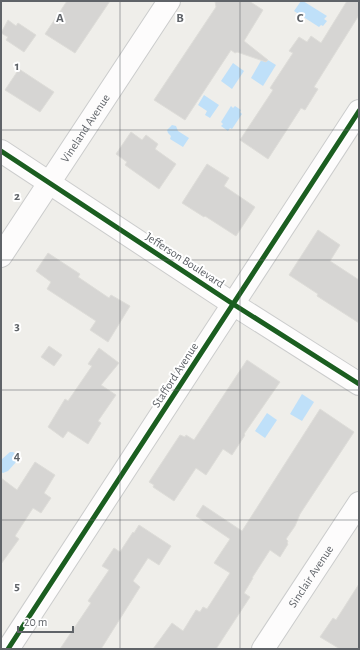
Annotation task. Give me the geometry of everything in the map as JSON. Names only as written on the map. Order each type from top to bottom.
[{"type":"street","name":"Vineland Avenue","points":[[1,256],[169,1]]},
{"type":"street","name":"Stafford Avenue","points":[[8,649],[359,111]]},
{"type":"street","name":"Jefferson Boulevard","points":[[1,151],[233,304],[359,384]]},
{"type":"street","name":"Sinclair Avenue","points":[[263,649],[359,503]]},
{"type":"water","points":[[301,1],[327,16],[324,19],[327,21],[323,26],[321,25],[319,27],[294,11]]},
{"type":"water","points":[[263,57],[276,65],[263,86],[251,78]]},
{"type":"water","points":[[233,63],[244,71],[232,89],[221,81]]},
{"type":"water","points":[[204,95],[219,105],[210,118],[205,115],[207,111],[198,105]]},
{"type":"water","points":[[231,106],[233,108],[235,106],[241,110],[240,112],[242,114],[232,129],[230,128],[228,131],[221,126],[223,124],[221,122]]},
{"type":"water","points":[[172,125],[176,126],[178,131],[189,138],[183,147],[170,139],[171,136],[167,130]]},
{"type":"water","points":[[302,394],[314,402],[302,421],[290,414]]},
{"type":"water","points":[[267,413],[277,420],[265,438],[255,431]]},
{"type":"water","points":[[10,452],[17,455],[17,461],[8,471],[3,473],[1,472],[1,460]]},
{"type":"building","points":[[67,1],[110,1],[75,53],[45,34]]},
{"type":"building","points":[[215,1],[249,1],[263,10],[244,41],[268,60],[266,62],[237,52],[235,53],[231,50],[185,120],[154,100],[216,7]]},
{"type":"building","points":[[347,1],[359,1],[359,15],[314,87],[318,89],[305,110],[301,108],[268,159],[240,140],[273,90],[270,88],[293,53],[289,51],[299,37],[307,42],[311,36],[321,43]]},
{"type":"building","points":[[8,20],[16,26],[18,23],[36,35],[24,52],[6,40],[8,37],[1,33]]},
{"type":"building","points":[[19,69],[54,92],[40,112],[5,90]]},
{"type":"building","points":[[131,132],[142,140],[146,135],[158,144],[155,149],[176,164],[159,189],[125,165],[127,162],[116,154]]},
{"type":"building","points":[[207,164],[229,178],[224,186],[255,207],[236,236],[182,203]]},
{"type":"building","points":[[318,230],[340,245],[330,261],[359,280],[359,323],[317,296],[318,294],[289,275]]},
{"type":"building","points":[[48,253],[80,274],[78,277],[109,298],[111,295],[130,306],[108,342],[90,330],[96,321],[47,289],[51,282],[36,271]]},
{"type":"building","points":[[49,346],[62,355],[54,366],[41,357]]},
{"type":"building","points":[[99,348],[119,363],[101,385],[116,395],[98,421],[101,423],[88,444],[68,431],[63,438],[48,427],[65,399],[68,401],[92,366],[88,364]]},
{"type":"building","points":[[247,360],[280,382],[244,434],[245,435],[232,455],[223,449],[206,475],[196,468],[174,501],[153,487],[154,485],[149,482],[180,435],[185,437],[186,435],[194,440]]},
{"type":"building","points":[[320,409],[354,432],[300,514],[295,526],[286,539],[288,544],[280,557],[270,550],[252,578],[244,593],[250,597],[216,649],[153,649],[172,623],[183,631],[196,610],[200,612],[203,607],[207,609],[230,573],[214,563],[230,539],[196,516],[203,505],[242,531]]},
{"type":"building","points":[[35,462],[55,475],[44,493],[51,498],[41,513],[33,508],[15,536],[19,539],[1,564],[1,478],[17,490]]},
{"type":"building","points":[[139,525],[171,546],[159,565],[148,558],[133,581],[140,587],[101,649],[60,649],[91,603],[88,601],[109,570],[102,566],[114,548],[120,552]]},
{"type":"building","points":[[359,584],[359,649],[340,649],[320,637],[333,618],[336,620]]},
{"type":"cycle path","points":[[8,649],[359,111]]},
{"type":"cycle path","points":[[1,151],[233,304],[359,384]]}]
